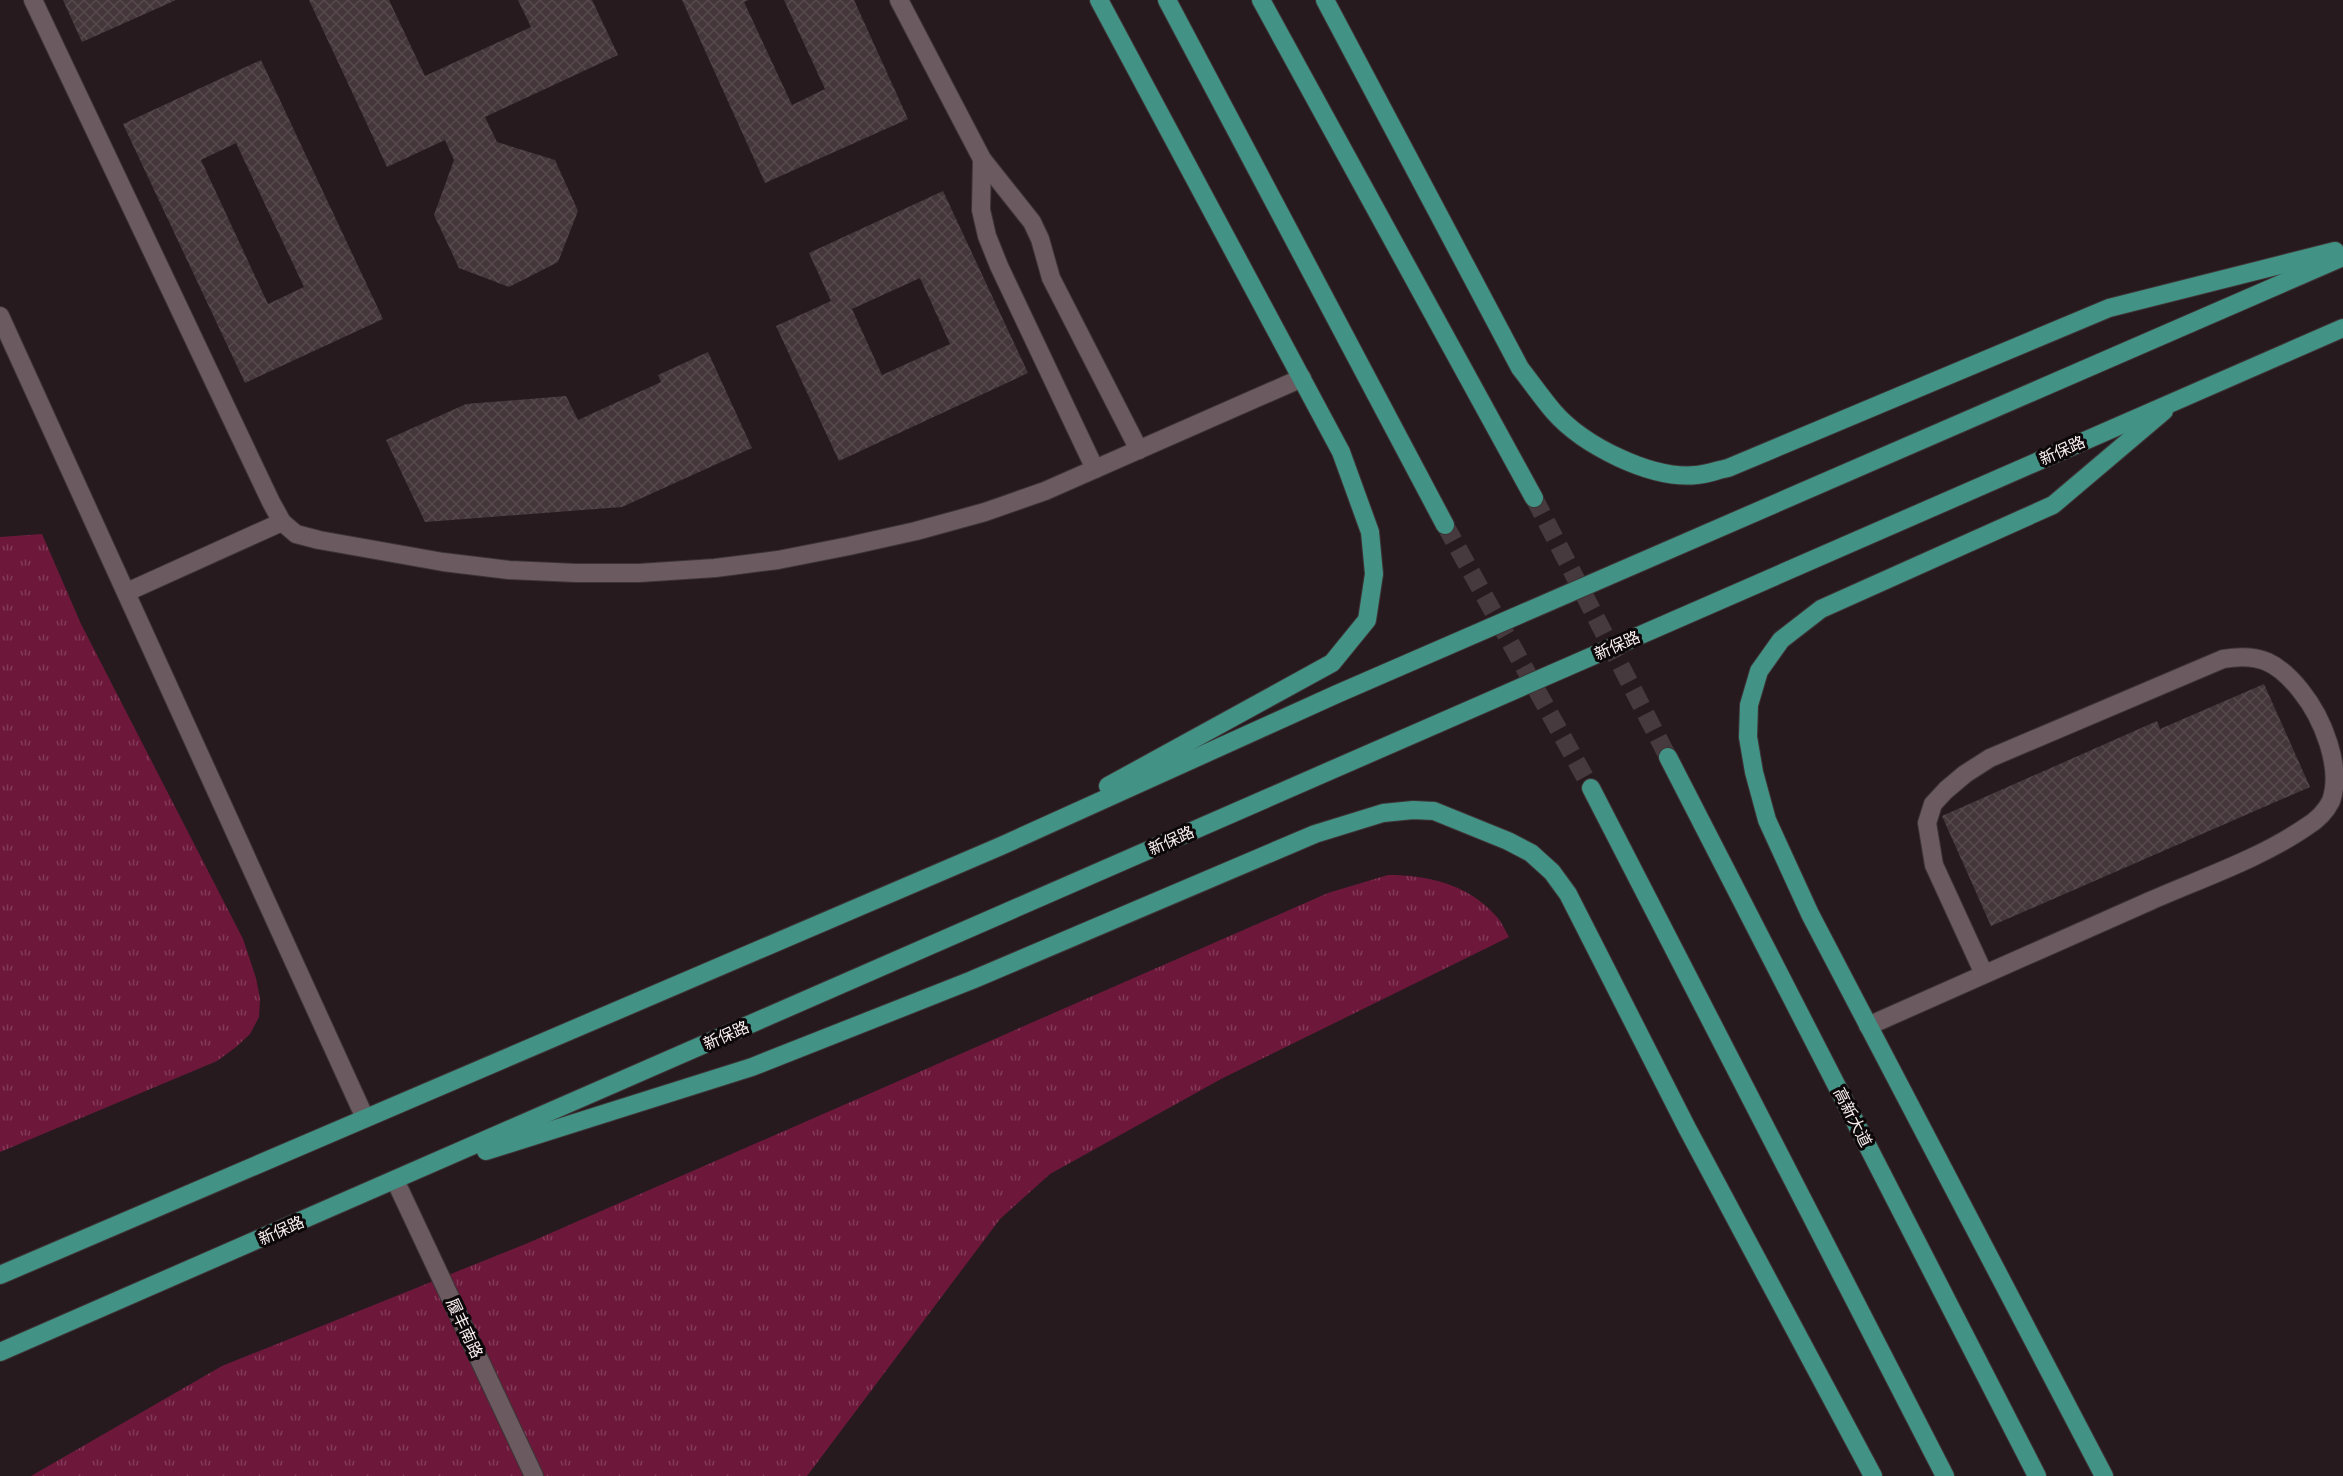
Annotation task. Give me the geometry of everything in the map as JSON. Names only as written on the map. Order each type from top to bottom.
[{"type":"main road","points":[[1000,846],[1332,663],[1367,620],[1374,574],[1370,531],[1341,452],[1099,0]]},
{"type":"main road","points":[[1167,0],[1445,525]]},
{"type":"main road","points":[[1261,0],[1534,498]]},
{"type":"main road","points":[[1324,0],[1520,368],[1555,413],[1584,438],[1610,454],[1651,471],[1695,475],[1728,468],[2109,308],[2343,249]]},
{"type":"main road","points":[[0,1275],[1000,846],[1348,690],[2343,257]]},
{"type":"main road","name":"新保路","points":[[0,1352],[2343,328]]},
{"type":"main road","points":[[2104,1476],[1814,923],[1767,820],[1754,772],[1748,737],[1749,705],[1759,671],[1781,640],[1821,609],[2053,505],[2180,398]]},
{"type":"main road","name":"高新大道","points":[[1668,757],[2037,1476]]},
{"type":"main road","points":[[1591,788],[1945,1476]]},
{"type":"main road","points":[[395,1180],[752,1067],[972,980],[1325,831],[1383,813],[1413,810],[1434,812],[1498,837],[1531,853],[1552,872],[1568,894],[1687,1128],[1873,1476]]},
{"type":"street","points":[[33,0],[282,522],[296,534],[443,562],[509,570],[576,573],[661,572],[778,560],[916,531],[985,512],[1045,491],[1302,378]]},
{"type":"street","points":[[899,0],[982,159],[1032,222],[1040,239],[1051,278],[1138,450]]},
{"type":"street","points":[[982,159],[981,210],[987,236],[1095,469]]},
{"type":"street","points":[[0,316],[365,1118]]},
{"type":"street","points":[[127,592],[282,522]]},
{"type":"street","points":[[1868,1026],[2250,857],[2307,827],[2322,815],[2330,801],[2334,782],[2332,754],[2324,728],[2309,701],[2289,675],[2270,661],[2256,657],[2239,656],[2223,659],[1990,758],[1946,790],[1933,804],[1927,823],[1929,841],[1938,876],[1984,974]]},
{"type":"street","name":"履丰南路","points":[[395,1180],[534,1476]]},
{"type":"green space","points":[[42,534],[81,624],[243,939],[256,978],[260,999],[259,1017],[250,1034],[217,1061],[0,1152],[0,537]]},
{"type":"green space","points":[[1388,875],[1432,879],[1459,888],[1472,895],[1494,914],[1509,937],[1221,1079],[1050,1174],[1000,1219],[807,1476],[31,1476],[222,1366],[528,1243],[1328,893]]},
{"type":"building","points":[[63,0],[176,0],[82,42]]},
{"type":"building","points":[[309,0],[389,0],[425,76],[531,27],[518,0],[592,0],[618,55],[485,117],[497,142],[555,160],[578,211],[558,262],[509,287],[459,268],[434,215],[454,160],[445,140],[387,167]]},
{"type":"building","points":[[682,0],[749,0],[744,2],[792,105],[825,89],[784,0],[854,0],[908,119],[765,183]]},
{"type":"building","points":[[261,60],[383,319],[245,383],[123,124]],"holes":[[[236,143],[304,287],[268,304],[201,160]]]},
{"type":"building","points":[[943,191],[1028,373],[839,461],[776,326],[831,301],[809,253]],"holes":[[[920,278],[950,344],[882,375],[852,309]]]},
{"type":"building","points":[[708,352],[752,448],[622,507],[425,522],[386,440],[466,404],[566,396],[578,420],[661,382],[658,375]]},
{"type":"building","points":[[2264,684],[2310,787],[1991,926],[1942,816],[2157,721],[2160,729]]},
{"type":"tunnel","points":[[1534,498],[1668,757]]},
{"type":"tunnel","points":[[1445,525],[1591,788]]}]
